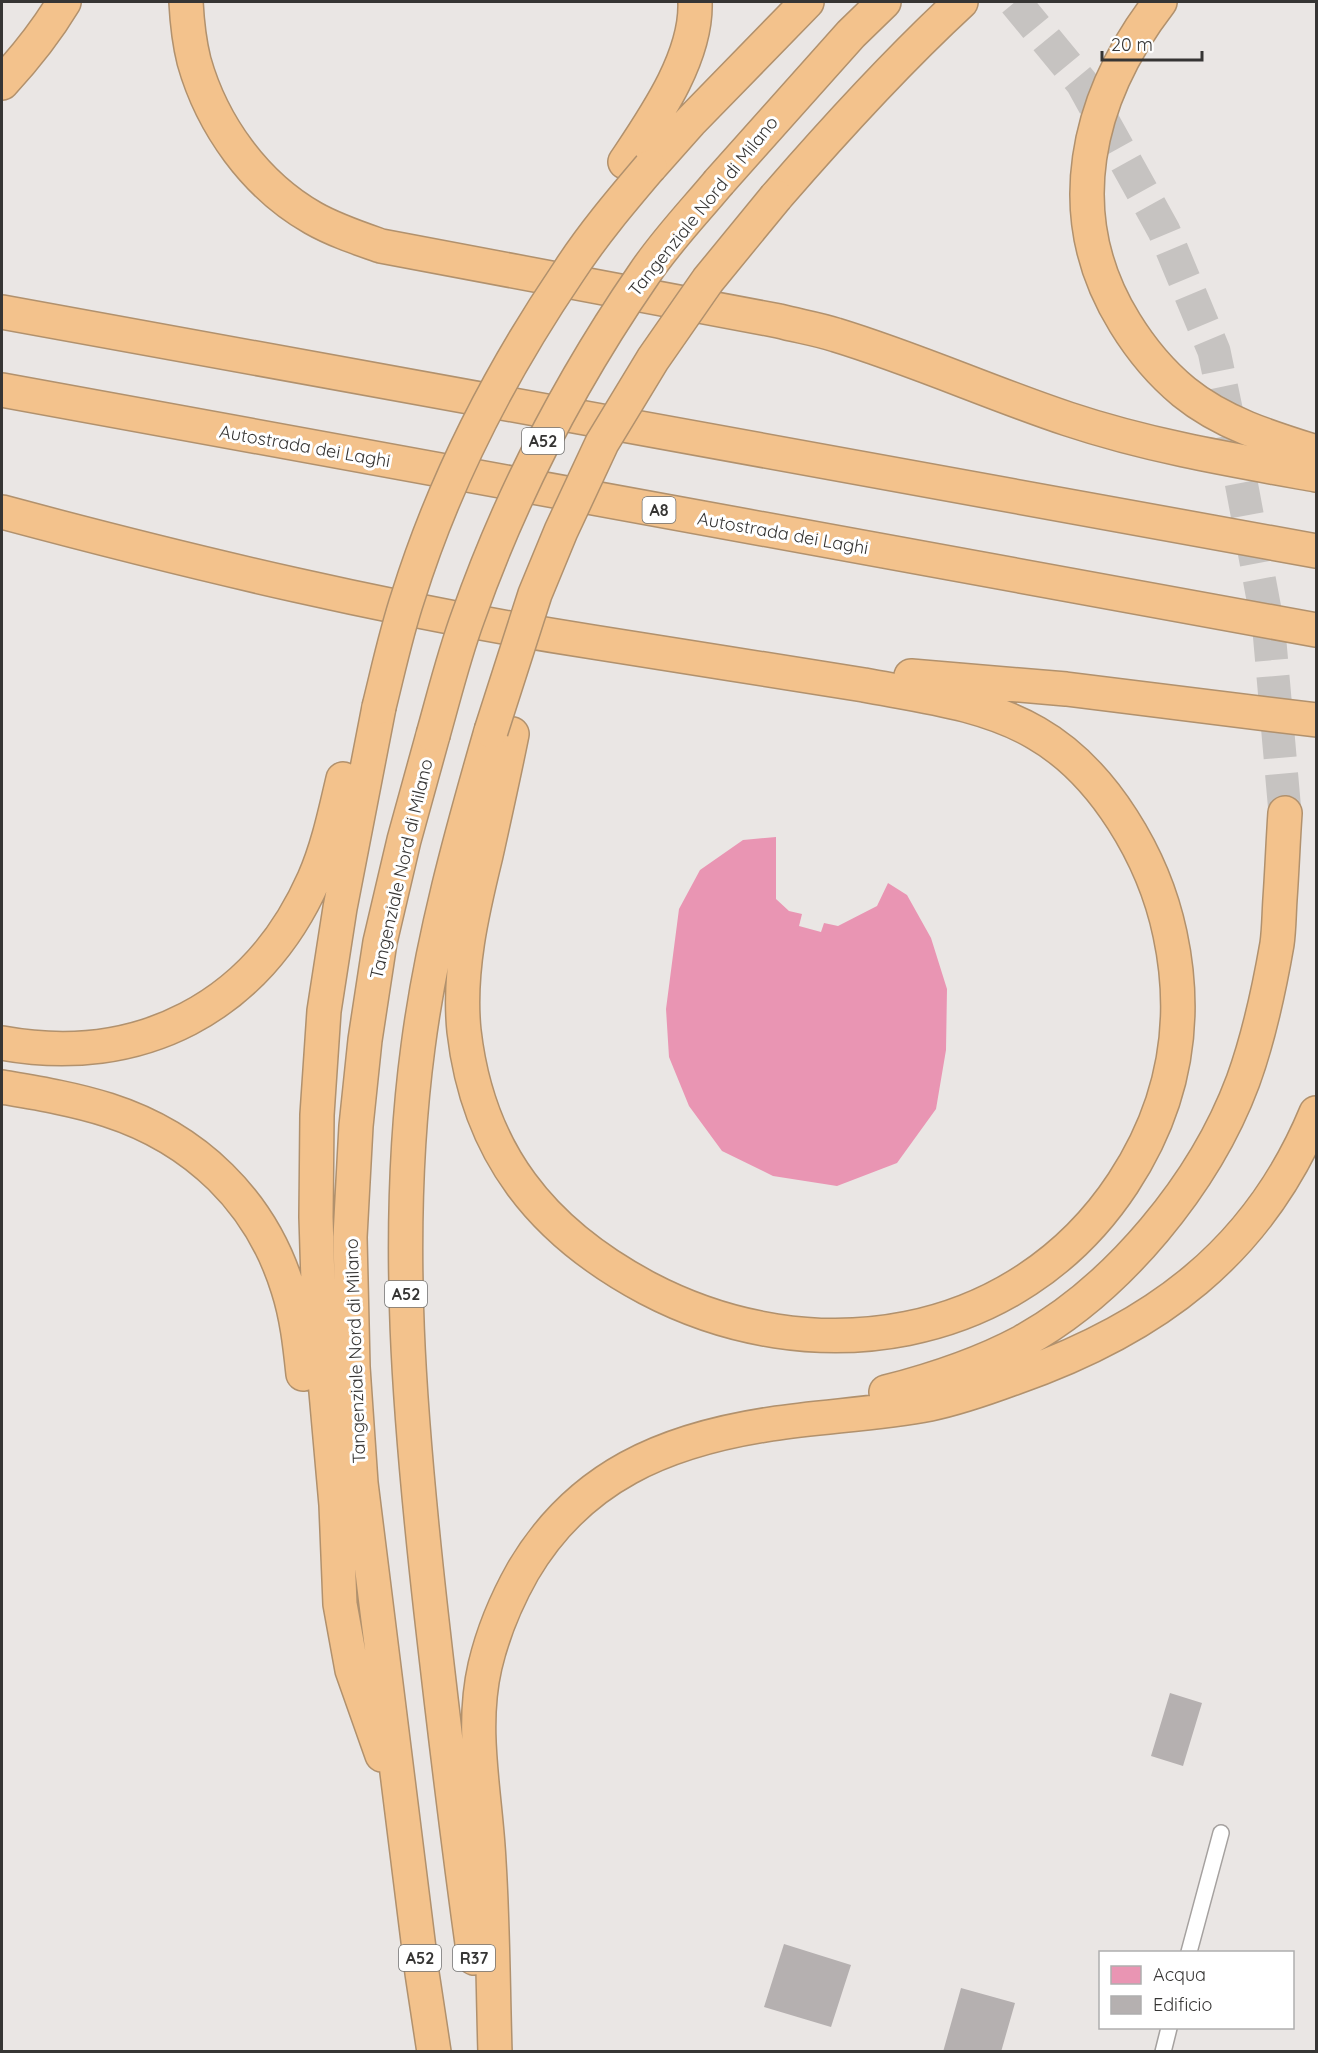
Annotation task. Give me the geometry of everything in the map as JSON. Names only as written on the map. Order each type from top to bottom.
[{"type":"highway","points":[[2,83],[45,32],[64,2]]},
{"type":"highway","points":[[186,2],[194,59],[203,89],[232,143],[257,173],[280,195],[313,218],[348,234],[393,248],[778,321],[835,334],[1014,400],[1128,437],[1177,450],[1317,475]]},
{"type":"highway","points":[[340,1604],[336,1505],[319,1313],[316,1217],[317,1115],[324,1011],[369,702],[364,678],[407,598],[435,522],[495,392],[569,270],[613,211],[637,164],[647,129],[679,73],[689,42],[696,2]]},
{"type":"highway","points":[[637,164],[690,122],[807,2]]},
{"type":"highway","name":"Tangenziale Nord di Milano","points":[[434,2052],[361,1483],[353,1367],[350,1237],[356,1126],[365,1040],[380,942],[432,735],[468,618],[502,530],[542,442],[587,361],[645,271],[719,182],[843,42],[884,2]]},
{"type":"highway","name":"A52","points":[[461,1864],[423,1536],[410,1396],[406,1313],[406,1205],[410,1127],[418,1046],[432,964],[459,840],[501,732],[535,594],[602,443],[653,359],[708,280],[851,111],[911,48],[961,2]]},
{"type":"highway","points":[[1161,2],[1118,68],[1097,120],[1090,149],[1086,186],[1089,225],[1096,262],[1111,300],[1132,334],[1155,365],[1184,392],[1210,410],[1241,426],[1281,442],[1317,452]]},
{"type":"highway","points":[[2,312],[1317,551]]},
{"type":"highway","name":"Autostrada dei Laghi","points":[[2,390],[1317,630]]},
{"type":"highway","points":[[2,512],[261,578],[587,642],[751,666],[965,705],[1033,730],[1059,748],[1102,791],[1137,845],[1160,894],[1174,957],[1178,990],[1178,1024],[1174,1060],[1165,1098],[1152,1134],[1115,1196],[1091,1227],[1056,1260],[1020,1286],[980,1307],[945,1320],[869,1336],[790,1334],[706,1314],[662,1296],[596,1258],[570,1238],[545,1214],[524,1189],[488,1127],[477,1095],[464,1028],[462,994],[465,961],[474,905],[503,782],[501,732]]},
{"type":"highway","points":[[751,666],[927,676],[1066,689],[1317,720]]},
{"type":"highway","points":[[2,1043],[83,1048],[120,1044],[143,1038],[166,1030],[213,1005],[256,968],[290,925],[315,879],[369,702]]},
{"type":"highway","points":[[769,1424],[955,1372],[1022,1342],[1092,1292],[1126,1261],[1155,1228],[1182,1194],[1206,1158],[1244,1080],[1277,942],[1285,813]]},
{"type":"highway","points":[[2,1087],[108,1110],[168,1136],[190,1150],[226,1182],[254,1218],[279,1267],[294,1312],[314,1475],[352,1670],[396,1797],[409,1864]]},
{"type":"highway","points":[[495,2052],[489,1860],[477,1738],[479,1693],[484,1667],[506,1602],[533,1554],[547,1535],[579,1501],[596,1487],[633,1465],[679,1445],[718,1434],[769,1424],[931,1404],[1034,1371],[1085,1350],[1126,1329],[1165,1305],[1193,1284],[1245,1233],[1269,1202],[1289,1170],[1317,1113]]},
{"type":"highway","name":"R37","points":[[461,1864],[488,2052]]},
{"type":"lane","points":[[1190,1951],[1221,1833]]},
{"type":"lane","points":[[1163,2052],[1169,2029]]},
{"type":"water","points":[[776,837],[776,899],[789,911],[802,914],[799,926],[821,932],[824,923],[838,926],[877,906],[888,883],[907,895],[931,938],[947,989],[946,1050],[936,1109],[897,1163],[837,1186],[773,1176],[722,1151],[689,1106],[669,1057],[666,1009],[679,909],[700,870],[743,840]]},
{"type":"building","points":[[1170,1693],[1202,1703],[1183,1766],[1151,1756]]},
{"type":"building","points":[[784,1944],[851,1965],[831,2027],[764,2007]]},
{"type":"building","points":[[961,1988],[1015,2003],[1001,2052],[943,2052]]},
{"type":"tunnel","points":[[1015,2],[1082,83],[1164,231],[1214,351],[1269,631],[1285,813]]}]
